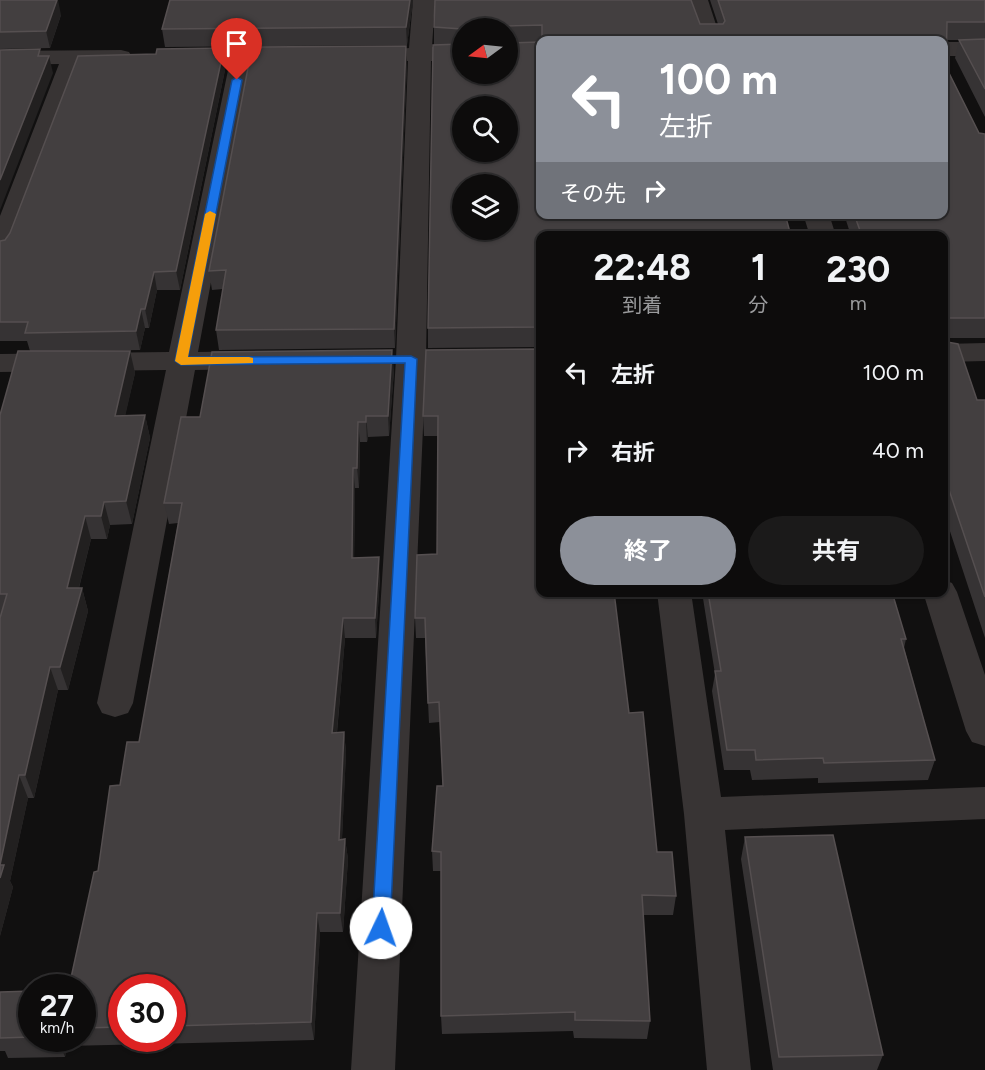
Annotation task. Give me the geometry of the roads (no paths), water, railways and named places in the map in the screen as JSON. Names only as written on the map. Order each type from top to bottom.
[{"type":"street","points":[[373,1070],[411,359],[420,54],[424,0]]},
{"type":"street","points":[[697,0],[709,36]]},
{"type":"street","points":[[948,49],[985,49]]},
{"type":"street","points":[[373,55],[452,54]]},
{"type":"street","points":[[0,58],[140,56]]},
{"type":"street","points":[[115,703],[242,56]]},
{"type":"street","points":[[0,250],[73,57]]},
{"type":"street","points":[[948,353],[985,352]]},
{"type":"street","points":[[0,363],[285,360]]},
{"type":"street","points":[[675,597],[704,814],[729,1070]]},
{"type":"street","points":[[942,597],[985,731]]},
{"type":"street","points":[[704,814],[985,802]]}]
